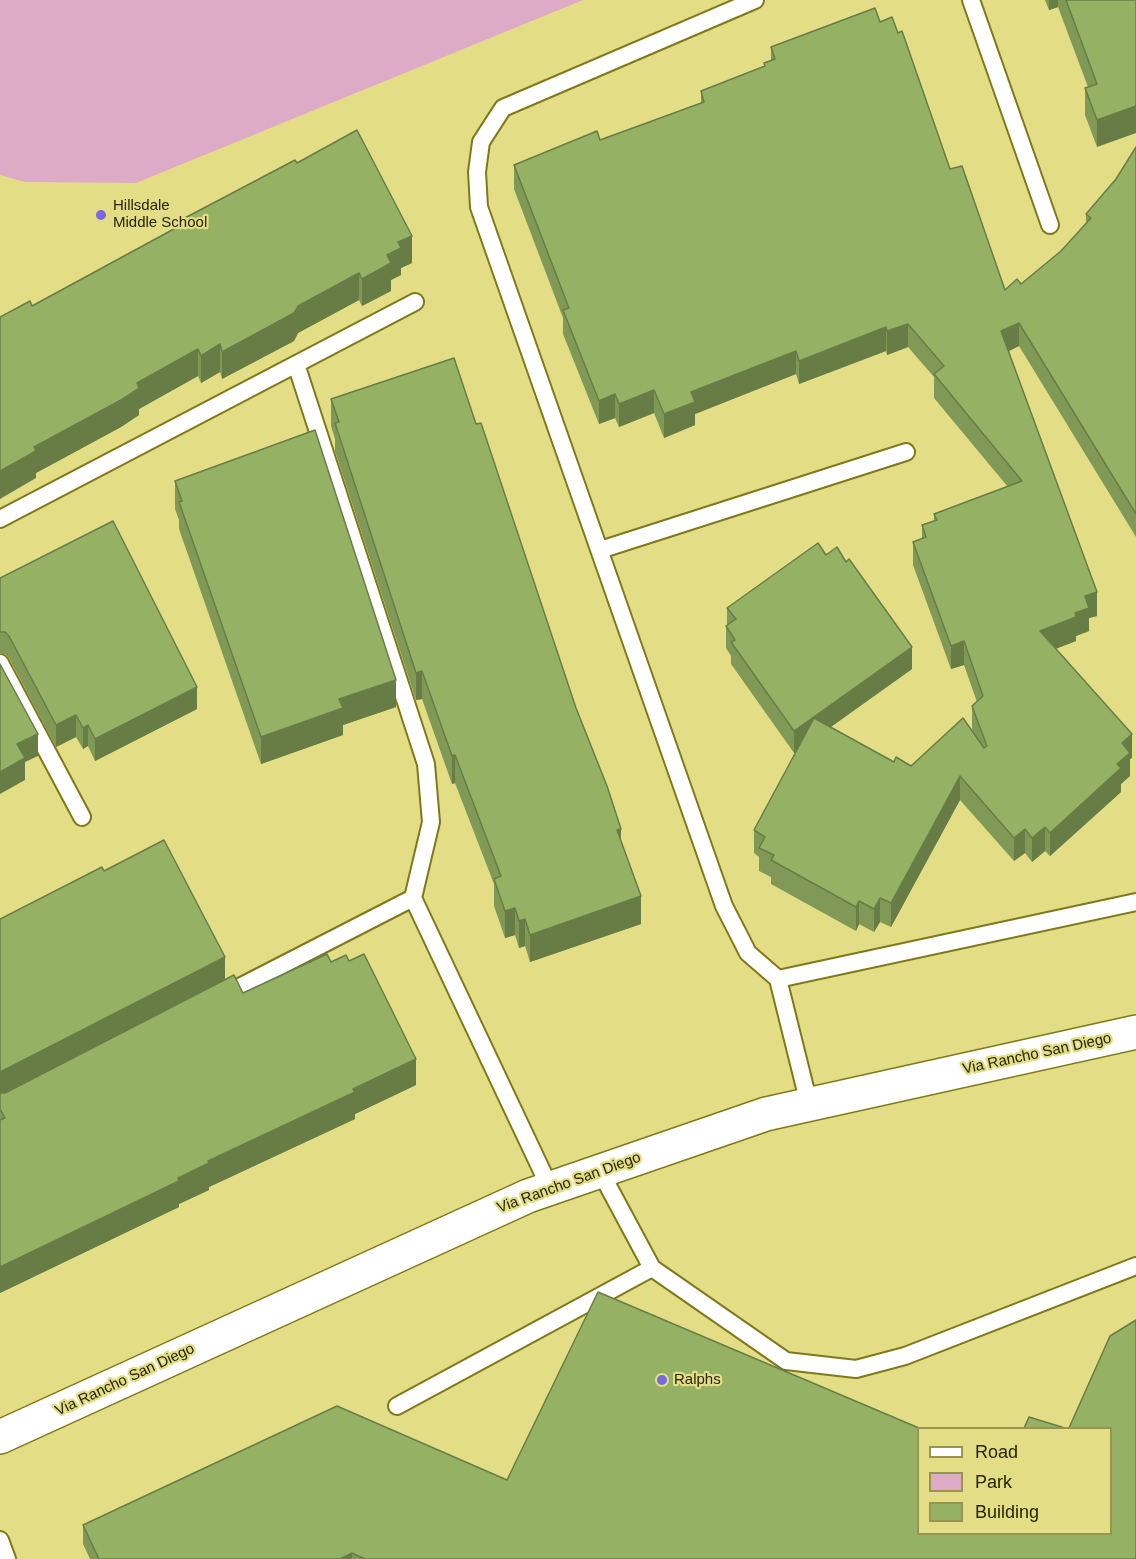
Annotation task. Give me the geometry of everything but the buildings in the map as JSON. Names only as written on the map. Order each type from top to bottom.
[{"type":"street","name":"Via Rancho San Diego","points":[[0,1437],[550,1188],[766,1114],[1136,1032]]},
{"type":"lane","points":[[755,0],[503,108],[481,142],[477,172],[479,207],[724,906],[748,953],[778,979],[809,1104]]},
{"type":"lane","points":[[971,0],[1050,225]]},
{"type":"lane","points":[[0,519],[415,302]]},
{"type":"lane","points":[[296,364],[426,764],[431,822],[414,898],[550,1188]]},
{"type":"lane","points":[[600,550],[906,452]]},
{"type":"lane","points":[[0,663],[82,817]]},
{"type":"lane","points":[[212,1001],[414,898]]},
{"type":"lane","points":[[778,979],[1136,902]]},
{"type":"lane","points":[[600,1171],[652,1268],[786,1361],[856,1369],[905,1356],[1136,1266]]},
{"type":"lane","points":[[398,1406],[652,1268]]},
{"type":"lane","points":[[0,1540],[7,1559]]},
{"type":"green space","name":"Hillsdale Middle School","points":[[0,0],[583,0],[136,183],[25,182],[0,175]]},
{"type":"place","name":"Hillsdale Middle School","points":[[101,215]]},
{"type":"place","name":"Ralphs","points":[[662,1380]]}]
